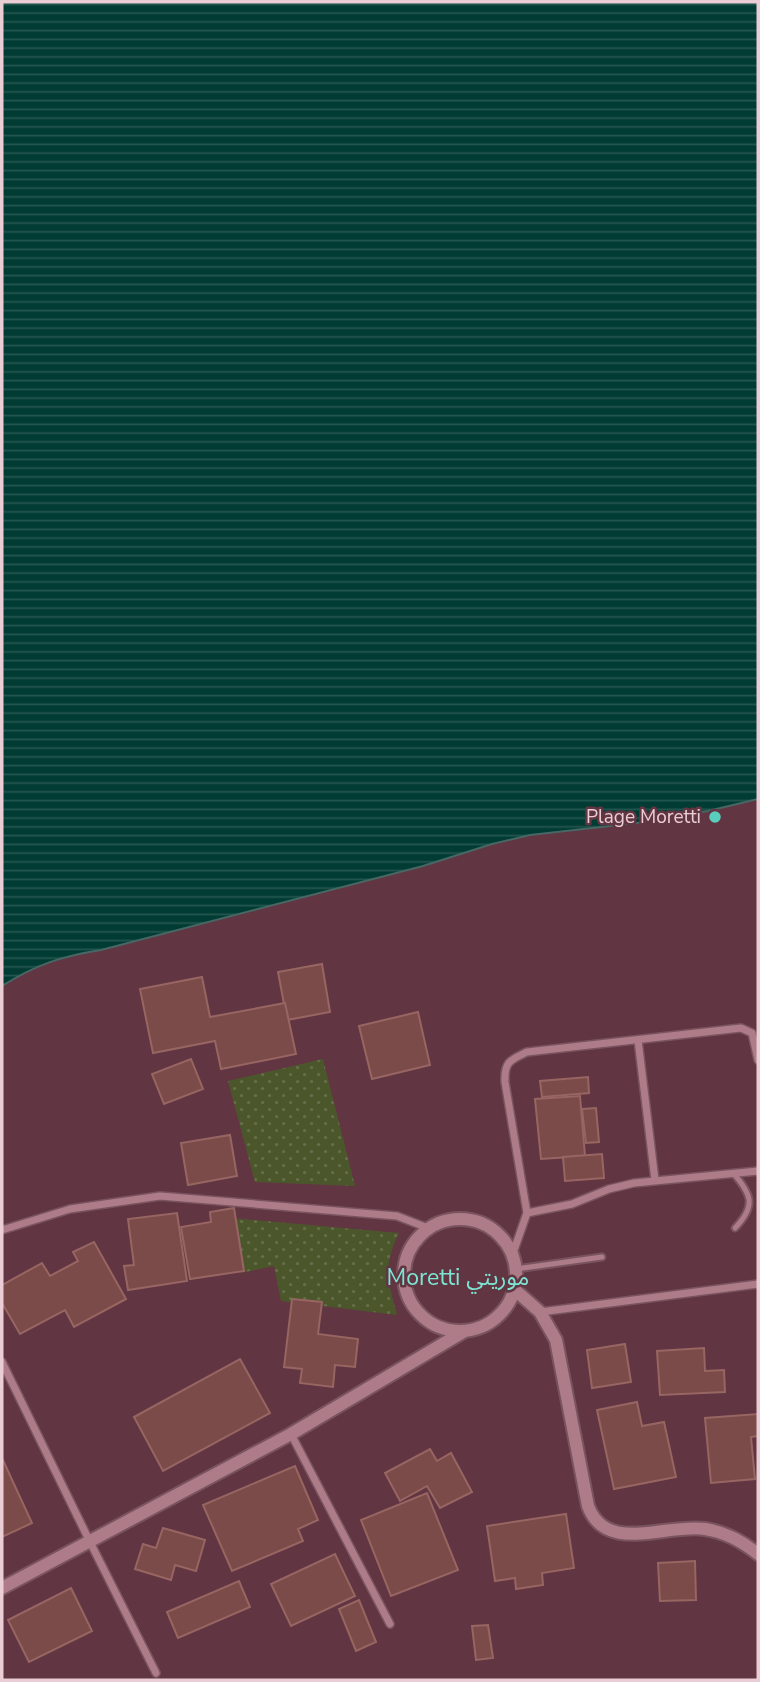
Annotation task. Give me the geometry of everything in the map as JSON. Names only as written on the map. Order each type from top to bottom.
[{"type":"street","points":[[513,1253],[527,1213],[505,1082],[504,1070],[511,1059],[527,1052],[741,1028],[752,1033],[758,1059]]},
{"type":"street","points":[[638,1040],[655,1180]]},
{"type":"street","points":[[527,1213],[572,1204],[609,1189],[655,1180],[758,1171]]},
{"type":"street","points":[[2,1230],[70,1209],[160,1196],[397,1216],[428,1228]]},
{"type":"street","points":[[2,1588],[291,1434],[463,1332],[480,1328],[496,1319],[508,1306],[515,1290],[516,1269],[513,1253],[492,1228],[477,1221],[460,1219],[443,1221],[428,1228],[415,1241],[406,1257],[403,1275],[406,1293],[415,1309],[428,1322],[463,1332]]},
{"type":"street","points":[[540,1312],[758,1284]]},
{"type":"street","points":[[515,1290],[540,1312],[556,1340],[588,1506],[600,1525],[620,1534],[687,1527],[705,1529],[740,1541],[758,1554]]},
{"type":"street","points":[[2,1362],[156,1673]]},
{"type":"street","points":[[291,1434],[390,1624]]},
{"type":"lane","points":[[734,1174],[749,1190],[749,1206],[735,1228]]},
{"type":"lane","points":[[516,1269],[602,1257]]},
{"type":"shaded area","points":[[2,2],[758,2],[758,799],[708,811],[637,823],[530,835],[492,844],[423,866],[61,958],[26,972],[2,986]]},
{"type":"shaded area","points":[[323,1059],[355,1186],[255,1182],[228,1081]]},
{"type":"shaded area","points":[[231,1218],[399,1233],[390,1256],[388,1274],[397,1315],[281,1301],[274,1266],[241,1273]]},
{"type":"building","points":[[322,964],[330,1012],[287,1020],[278,972]]},
{"type":"building","points":[[202,977],[210,1017],[285,1003],[296,1054],[221,1069],[215,1041],[153,1053],[140,989]]},
{"type":"building","points":[[418,1012],[430,1065],[372,1079],[359,1026]]},
{"type":"building","points":[[191,1059],[203,1089],[164,1104],[152,1074]]},
{"type":"building","points":[[588,1077],[589,1093],[542,1097],[540,1081]]},
{"type":"building","points":[[580,1096],[585,1156],[541,1159],[535,1099]]},
{"type":"building","points":[[596,1108],[599,1142],[586,1143],[582,1109]]},
{"type":"building","points":[[230,1135],[237,1176],[188,1185],[181,1143]]},
{"type":"building","points":[[602,1154],[604,1178],[565,1181],[563,1157]]},
{"type":"building","points":[[234,1208],[244,1271],[190,1279],[181,1227],[211,1222],[210,1212]]},
{"type":"building","points":[[177,1213],[187,1281],[128,1290],[124,1266],[134,1265],[128,1219]]},
{"type":"building","points":[[94,1242],[126,1299],[74,1327],[65,1310],[20,1334],[2,1303],[2,1285],[42,1263],[50,1276],[78,1261],[73,1252]]},
{"type":"building","points":[[292,1299],[322,1302],[318,1334],[358,1339],[355,1367],[335,1365],[333,1387],[300,1383],[302,1369],[284,1367]]},
{"type":"building","points":[[625,1344],[631,1382],[592,1388],[587,1350]]},
{"type":"building","points":[[704,1348],[705,1371],[724,1370],[725,1392],[660,1395],[657,1351]]},
{"type":"building","points":[[240,1359],[270,1413],[163,1471],[134,1417]]},
{"type":"building","points":[[637,1402],[642,1426],[664,1422],[676,1477],[614,1489],[597,1410]]},
{"type":"building","points":[[758,1414],[758,1436],[751,1437],[755,1479],[711,1483],[705,1418]]},
{"type":"building","points":[[430,1449],[437,1461],[451,1453],[472,1492],[440,1508],[427,1486],[400,1501],[385,1473]]},
{"type":"building","points":[[2,1458],[32,1523],[2,1537]]},
{"type":"building","points":[[295,1466],[318,1520],[298,1529],[303,1541],[232,1571],[203,1505]]},
{"type":"building","points":[[427,1493],[458,1570],[391,1596],[361,1520]]},
{"type":"building","points":[[566,1514],[574,1568],[542,1573],[543,1585],[516,1589],[515,1578],[495,1581],[487,1526]]},
{"type":"building","points":[[163,1528],[205,1540],[196,1571],[175,1565],[171,1580],[135,1569],[143,1544],[156,1548]]},
{"type":"building","points":[[335,1554],[355,1596],[291,1626],[271,1584]]},
{"type":"building","points":[[695,1561],[696,1600],[660,1601],[658,1563]]},
{"type":"building","points":[[239,1581],[250,1607],[178,1638],[167,1612]]},
{"type":"building","points":[[71,1588],[92,1631],[29,1662],[8,1620]]},
{"type":"building","points":[[359,1600],[376,1642],[356,1651],[339,1609]]},
{"type":"building","points":[[488,1625],[493,1658],[476,1660],[472,1626]]},
{"type":"place","name":"Plage Moretti","points":[[715,817]]},
{"type":"district","name":"Moretti موريتي","points":[[458,1277]]}]
